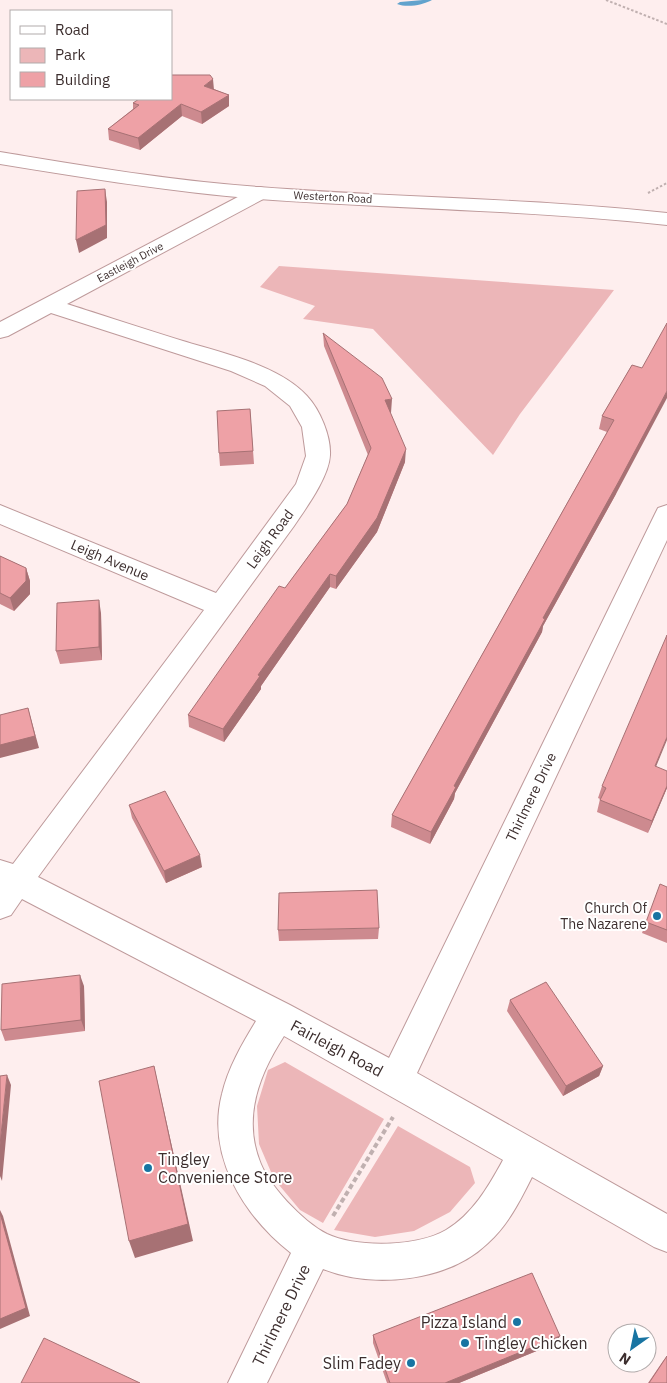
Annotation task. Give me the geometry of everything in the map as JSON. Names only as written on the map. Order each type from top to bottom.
[{"type":"street","name":"Westerton Road","points":[[0,158],[143,181],[260,193],[609,212],[667,220]]},
{"type":"street","name":"Eastleigh Drive","points":[[0,331],[260,193]]},
{"type":"street","name":"Leigh Road","points":[[6,886],[285,520],[308,485],[318,456],[314,427],[299,401],[273,381],[239,366],[48,305]]},
{"type":"street","name":"Leigh Avenue","points":[[0,514],[221,606]]},
{"type":"street","name":"Thirlmere Drive","points":[[403,1084],[667,514]]},
{"type":"street","name":"Fairleigh Road","points":[[6,886],[278,1016],[403,1084],[667,1234]]},
{"type":"street","points":[[278,1016],[255,1051],[241,1086],[236,1123],[242,1162],[257,1192],[283,1222],[314,1246],[354,1260],[400,1262],[432,1255],[464,1240],[498,1207],[525,1154]]},
{"type":"street","name":"Thirlmere Drive","points":[[248,1383],[314,1246]]},
{"type":"path","points":[[606,0],[667,24]]},
{"type":"path","points":[[314,1246],[403,1084]]},
{"type":"green space","points":[[279,266],[614,290],[520,414],[493,455],[373,329],[303,319],[315,306],[260,287]]},
{"type":"green space","points":[[285,1062],[384,1119],[323,1223],[300,1210],[274,1179],[259,1144],[257,1106],[268,1070]]},
{"type":"green space","points":[[398,1126],[470,1167],[475,1183],[450,1212],[414,1231],[375,1237],[334,1230]]},
{"type":"building","points":[[172,75],[210,75],[213,79],[204,86],[229,95],[201,112],[181,104],[138,138],[108,129],[139,105],[133,103],[138,100],[172,100]]},
{"type":"building","points":[[105,189],[106,225],[76,240],[77,191]]},
{"type":"building","points":[[667,323],[667,391],[543,618],[545,619],[431,832],[392,815],[614,420],[602,416],[632,365],[642,368]]},
{"type":"building","points":[[323,333],[382,378],[392,399],[385,400],[406,449],[377,518],[336,576],[330,574],[258,675],[260,676],[223,729],[188,715],[279,586],[285,588],[347,504],[371,448]]},
{"type":"building","points":[[250,409],[253,451],[219,453],[217,411]]},
{"type":"building","points":[[0,556],[26,568],[26,581],[10,598],[0,593]]},
{"type":"building","points":[[99,600],[99,647],[56,651],[57,603]]},
{"type":"building","points":[[667,635],[667,737],[655,766],[667,771],[667,786],[652,821],[600,800],[606,788],[602,786]]},
{"type":"building","points":[[28,708],[35,736],[0,745],[0,715]]},
{"type":"building","points":[[165,791],[200,855],[164,871],[129,805]]},
{"type":"building","name":"Church Of The Nazarene","points":[[660,884],[667,887],[667,930],[646,922]]},
{"type":"building","points":[[377,890],[379,928],[278,930],[279,893]]},
{"type":"building","points":[[80,975],[81,1020],[1,1030],[2,984]]},
{"type":"building","points":[[546,982],[603,1066],[566,1086],[510,1000]]},
{"type":"building","points":[[154,1066],[188,1224],[129,1241],[99,1081]]},
{"type":"building","points":[[7,1075],[0,1145],[0,1076]]},
{"type":"building","points":[[0,1213],[26,1308],[0,1319]]},
{"type":"building","points":[[532,1273],[560,1336],[445,1383],[390,1383],[373,1335]]},
{"type":"building","points":[[44,1338],[140,1383],[21,1383]]},
{"type":"building","points":[[667,1356],[667,1383],[649,1383]]},
{"type":"waterway","points":[[400,4],[419,3],[429,0]]},
{"type":"place","name":"Church Of The Nazarene","points":[[657,916]]},
{"type":"place","name":"Tingley Convenience Store","points":[[148,1168]]},
{"type":"place","name":"Pizza Island","points":[[517,1322]]},
{"type":"place","name":"Tingley Chicken","points":[[465,1343]]},
{"type":"place","name":"Slim Fadey","points":[[411,1363]]}]
